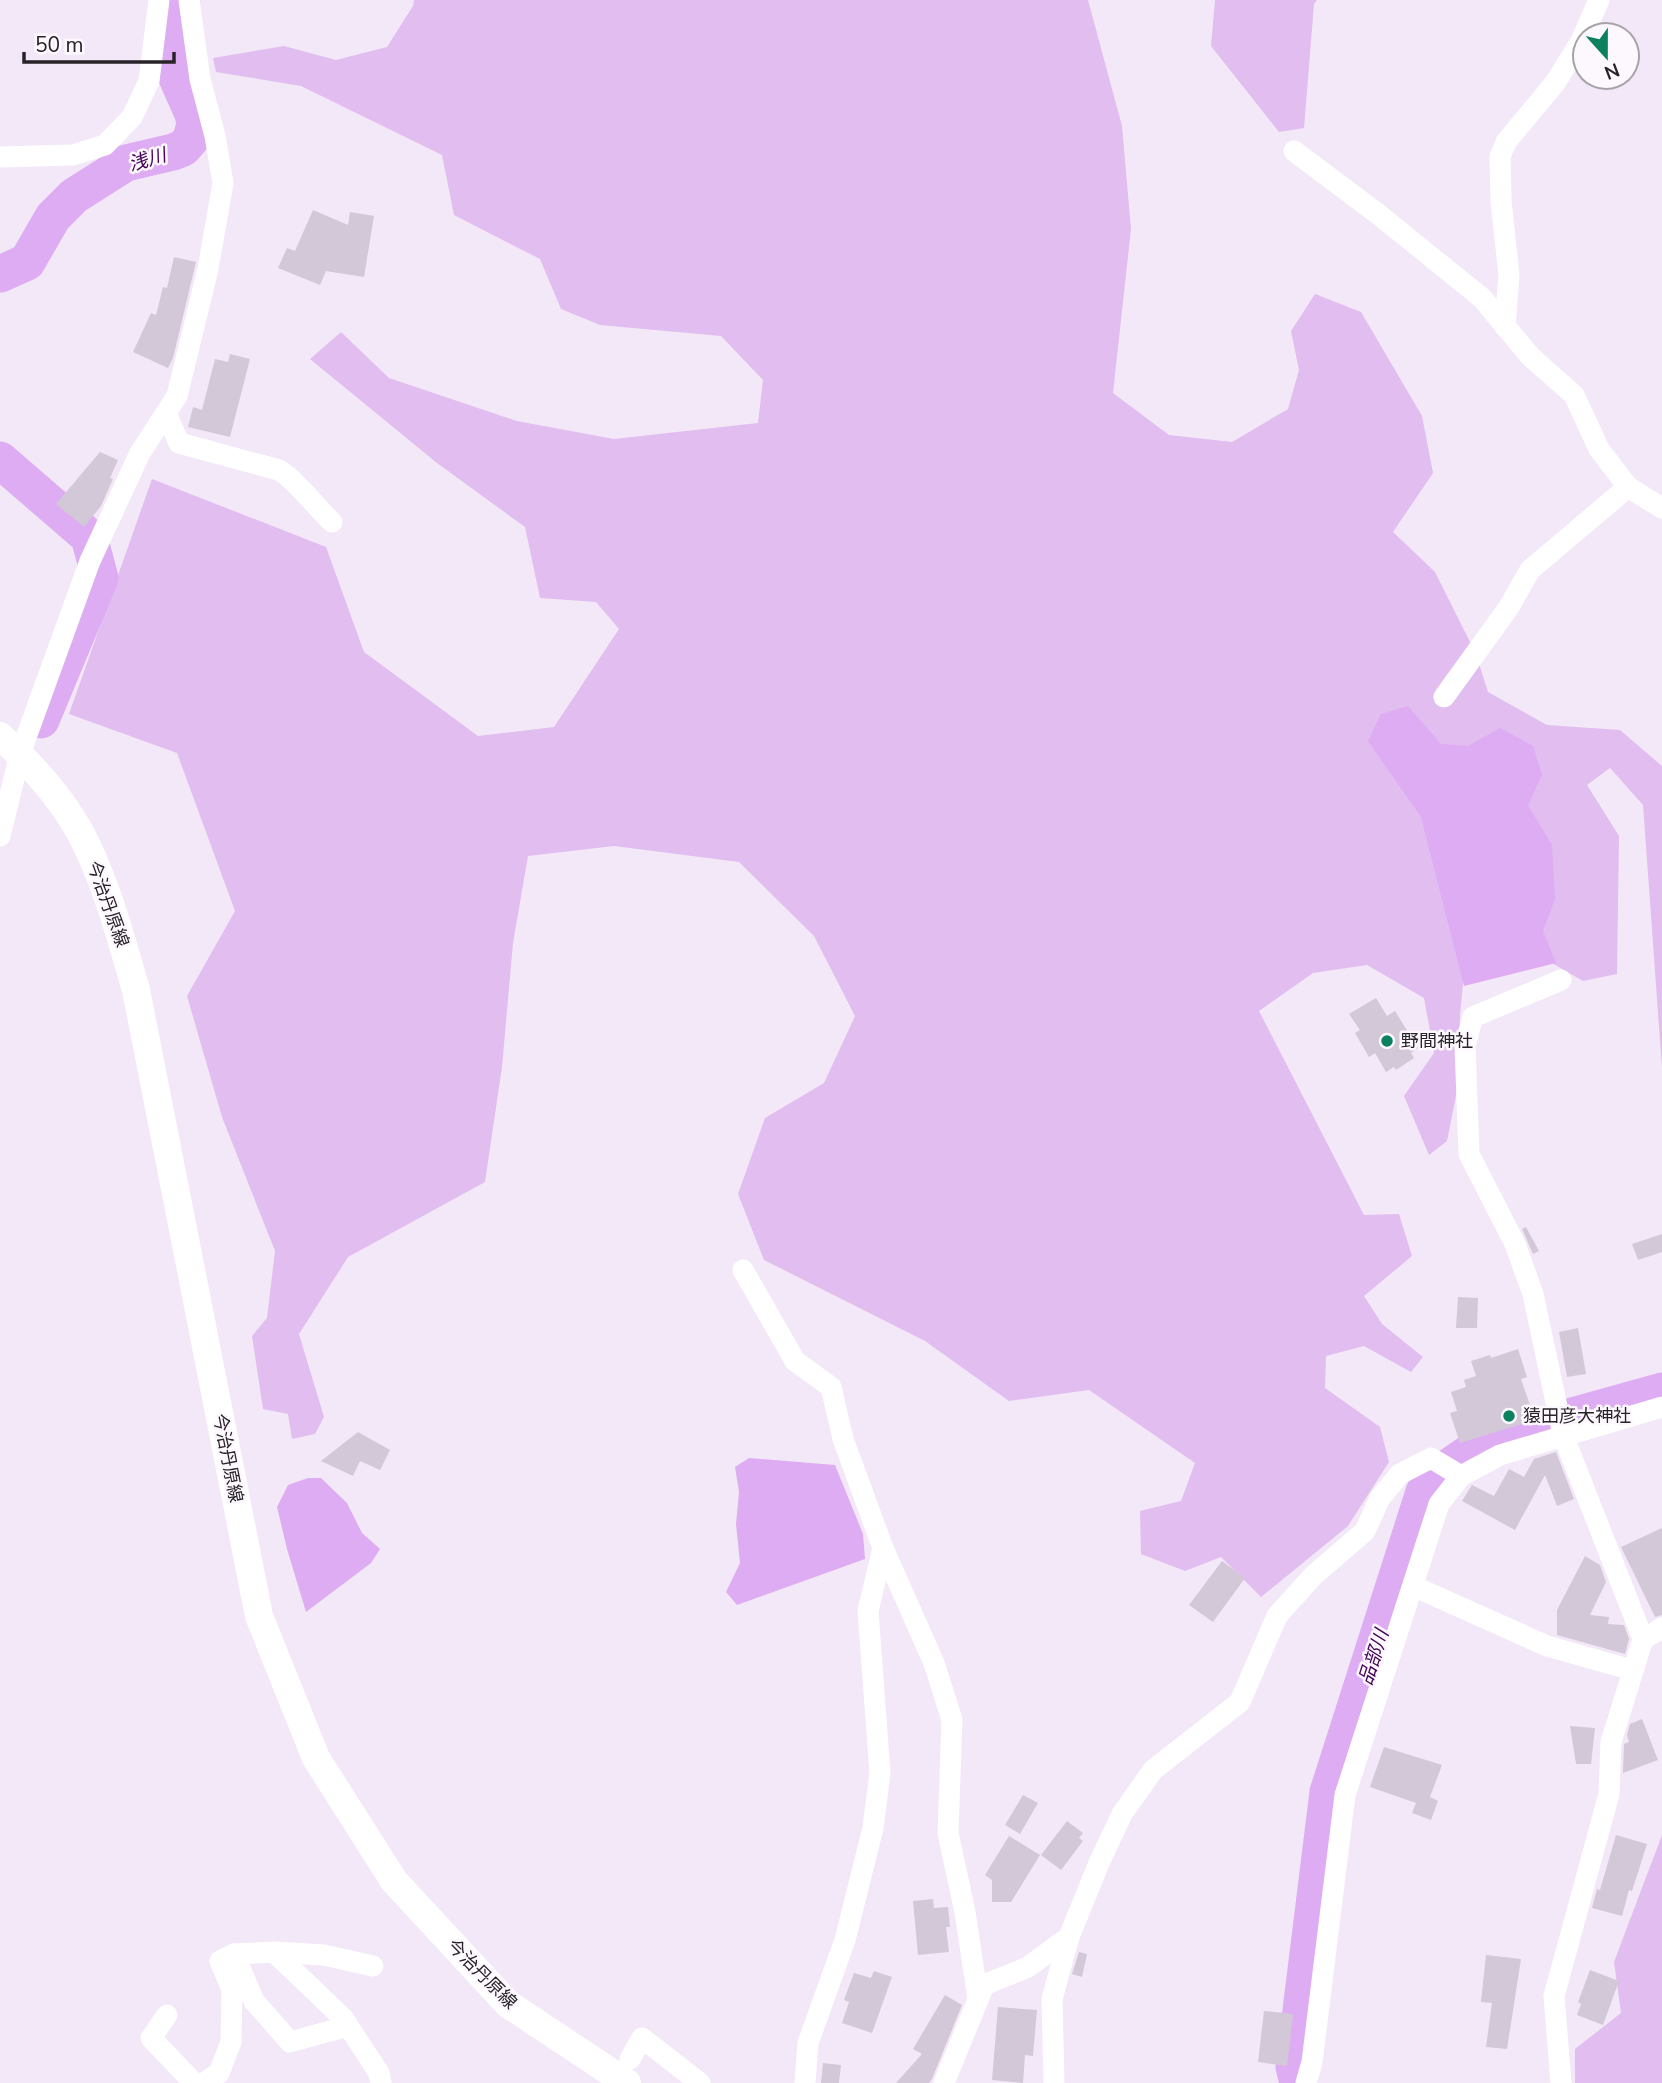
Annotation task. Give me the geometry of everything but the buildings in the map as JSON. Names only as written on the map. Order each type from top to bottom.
[{"type":"main road","name":"今治丹原線","points":[[10,745],[59,801],[87,845],[117,924],[136,990],[259,1616],[316,1758],[394,1881],[508,2004],[628,2071]]},
{"type":"street","points":[[0,157],[73,155],[105,145],[132,117],[149,81],[159,0]]},
{"type":"street","points":[[0,836],[10,745],[140,453],[177,396],[208,269],[223,183],[215,136],[200,79],[189,0]]},
{"type":"street","points":[[1506,327],[1509,275],[1501,201],[1500,157],[1506,142],[1555,83],[1581,41],[1599,0]]},
{"type":"street","points":[[1294,151],[1378,214],[1482,298],[1530,356],[1574,395],[1600,449],[1628,487],[1662,508]]},
{"type":"street","points":[[166,413],[179,443],[279,470],[290,477],[332,522]]},
{"type":"street","points":[[1444,697],[1509,607],[1531,570],[1628,487]]},
{"type":"street","points":[[1561,980],[1473,1017],[1465,1046],[1469,1154],[1516,1244],[1533,1294],[1563,1435],[1643,1639]]},
{"type":"street","points":[[743,1270],[795,1361],[831,1387],[843,1439],[883,1548],[934,1662],[952,1720],[948,1833],[965,1912],[978,1999]]},
{"type":"street","points":[[1306,2083],[1312,2062],[1345,1794],[1439,1504],[1461,1476],[1500,1455],[1662,1407]]},
{"type":"street","points":[[1054,2083],[1052,1999],[1069,1937],[1122,1814],[1153,1770],[1240,1702],[1277,1616],[1313,1576],[1366,1531],[1380,1498],[1400,1475],[1431,1458],[1461,1476]]},
{"type":"street","points":[[804,2083],[808,2043],[845,1940],[873,1828],[880,1773],[868,1611],[883,1548]]},
{"type":"street","points":[[1413,1586],[1546,1647],[1632,1670]]},
{"type":"street","points":[[1561,2083],[1554,1996],[1609,1794],[1611,1742],[1632,1670],[1643,1639],[1662,1628]]},
{"type":"street","points":[[944,2083],[984,1985],[1028,1967],[1069,1937]]},
{"type":"street","points":[[274,1952],[343,2018],[379,2073],[381,2083]]},
{"type":"street","points":[[204,2083],[219,2073],[231,2042],[232,1990],[220,1961],[234,1954],[274,1952],[324,1955],[373,1966]]},
{"type":"street","points":[[234,1954],[254,2001],[290,2042],[348,2026]]},
{"type":"street","points":[[167,2015],[151,2038],[194,2083]]},
{"type":"street","points":[[628,2071],[642,2038],[700,2083]]},
{"type":"shaded area","points":[[414,0],[1088,0],[1122,126],[1131,229],[1113,393],[1169,435],[1232,442],[1288,409],[1299,370],[1291,331],[1315,294],[1361,312],[1422,416],[1433,473],[1393,532],[1435,572],[1476,654],[1488,692],[1547,725],[1620,730],[1662,766],[1662,1068],[1643,805],[1610,768],[1587,785],[1619,836],[1617,974],[1583,981],[1531,951],[1468,932],[1460,1015],[1458,1086],[1447,1141],[1429,1155],[1404,1096],[1434,1053],[1424,998],[1367,965],[1313,973],[1259,1011],[1364,1215],[1399,1214],[1412,1256],[1364,1296],[1382,1324],[1423,1357],[1411,1372],[1364,1346],[1326,1356],[1325,1388],[1380,1427],[1389,1462],[1348,1526],[1261,1597],[1221,1557],[1185,1571],[1141,1554],[1140,1511],[1181,1501],[1195,1463],[1089,1390],[1009,1401],[925,1341],[764,1260],[738,1194],[765,1118],[824,1083],[855,1016],[814,936],[739,862],[614,846],[528,856],[513,943],[502,1067],[485,1182],[348,1257],[299,1334],[324,1417],[315,1434],[292,1439],[288,1414],[263,1409],[252,1336],[267,1318],[275,1251],[222,1117],[187,996],[235,911],[177,753],[69,714],[152,479],[326,547],[364,652],[478,736],[554,727],[619,629],[596,602],[540,598],[525,527],[437,463],[310,359],[341,332],[389,378],[517,421],[614,439],[758,423],[763,380],[721,336],[600,325],[561,309],[540,259],[454,215],[442,155],[301,86],[216,72],[213,58],[284,46],[336,60],[387,47],[413,6]]},
{"type":"shaded area","points":[[1215,0],[1317,0],[1314,4],[1304,128],[1279,132],[1211,46]]},
{"type":"shaded area","points":[[1408,706],[1441,744],[1468,746],[1500,728],[1533,746],[1542,775],[1528,805],[1552,845],[1555,899],[1543,931],[1556,963],[1464,986],[1421,817],[1368,741],[1381,714]]},
{"type":"shaded area","points":[[749,1458],[835,1465],[863,1534],[865,1559],[737,1605],[726,1592],[740,1563],[736,1524],[739,1492],[735,1467]]},
{"type":"shaded area","points":[[308,1478],[321,1478],[347,1503],[362,1533],[380,1549],[371,1563],[306,1612],[277,1507],[288,1485]]},
{"type":"shaded area","points":[[1662,1835],[1662,2083],[1575,2083],[1575,2049],[1621,2013],[1614,1962]]},
{"type":"waterway","name":"浅川","points":[[0,274],[27,262],[53,217],[74,196],[126,163],[173,152],[183,148],[191,139],[195,124],[193,114],[170,62],[170,0]]},
{"type":"waterway","name":"浅川","points":[[0,460],[89,537],[100,578],[41,720]]},
{"type":"waterway","name":"品部川","points":[[1298,2083],[1294,2067],[1328,1792],[1424,1492],[1431,1479],[1472,1451],[1572,1416],[1662,1391]]},
{"type":"place","name":"野間神社","points":[[1387,1041]]},
{"type":"place","name":"猿田彦大神社","points":[[1509,1416]]}]
